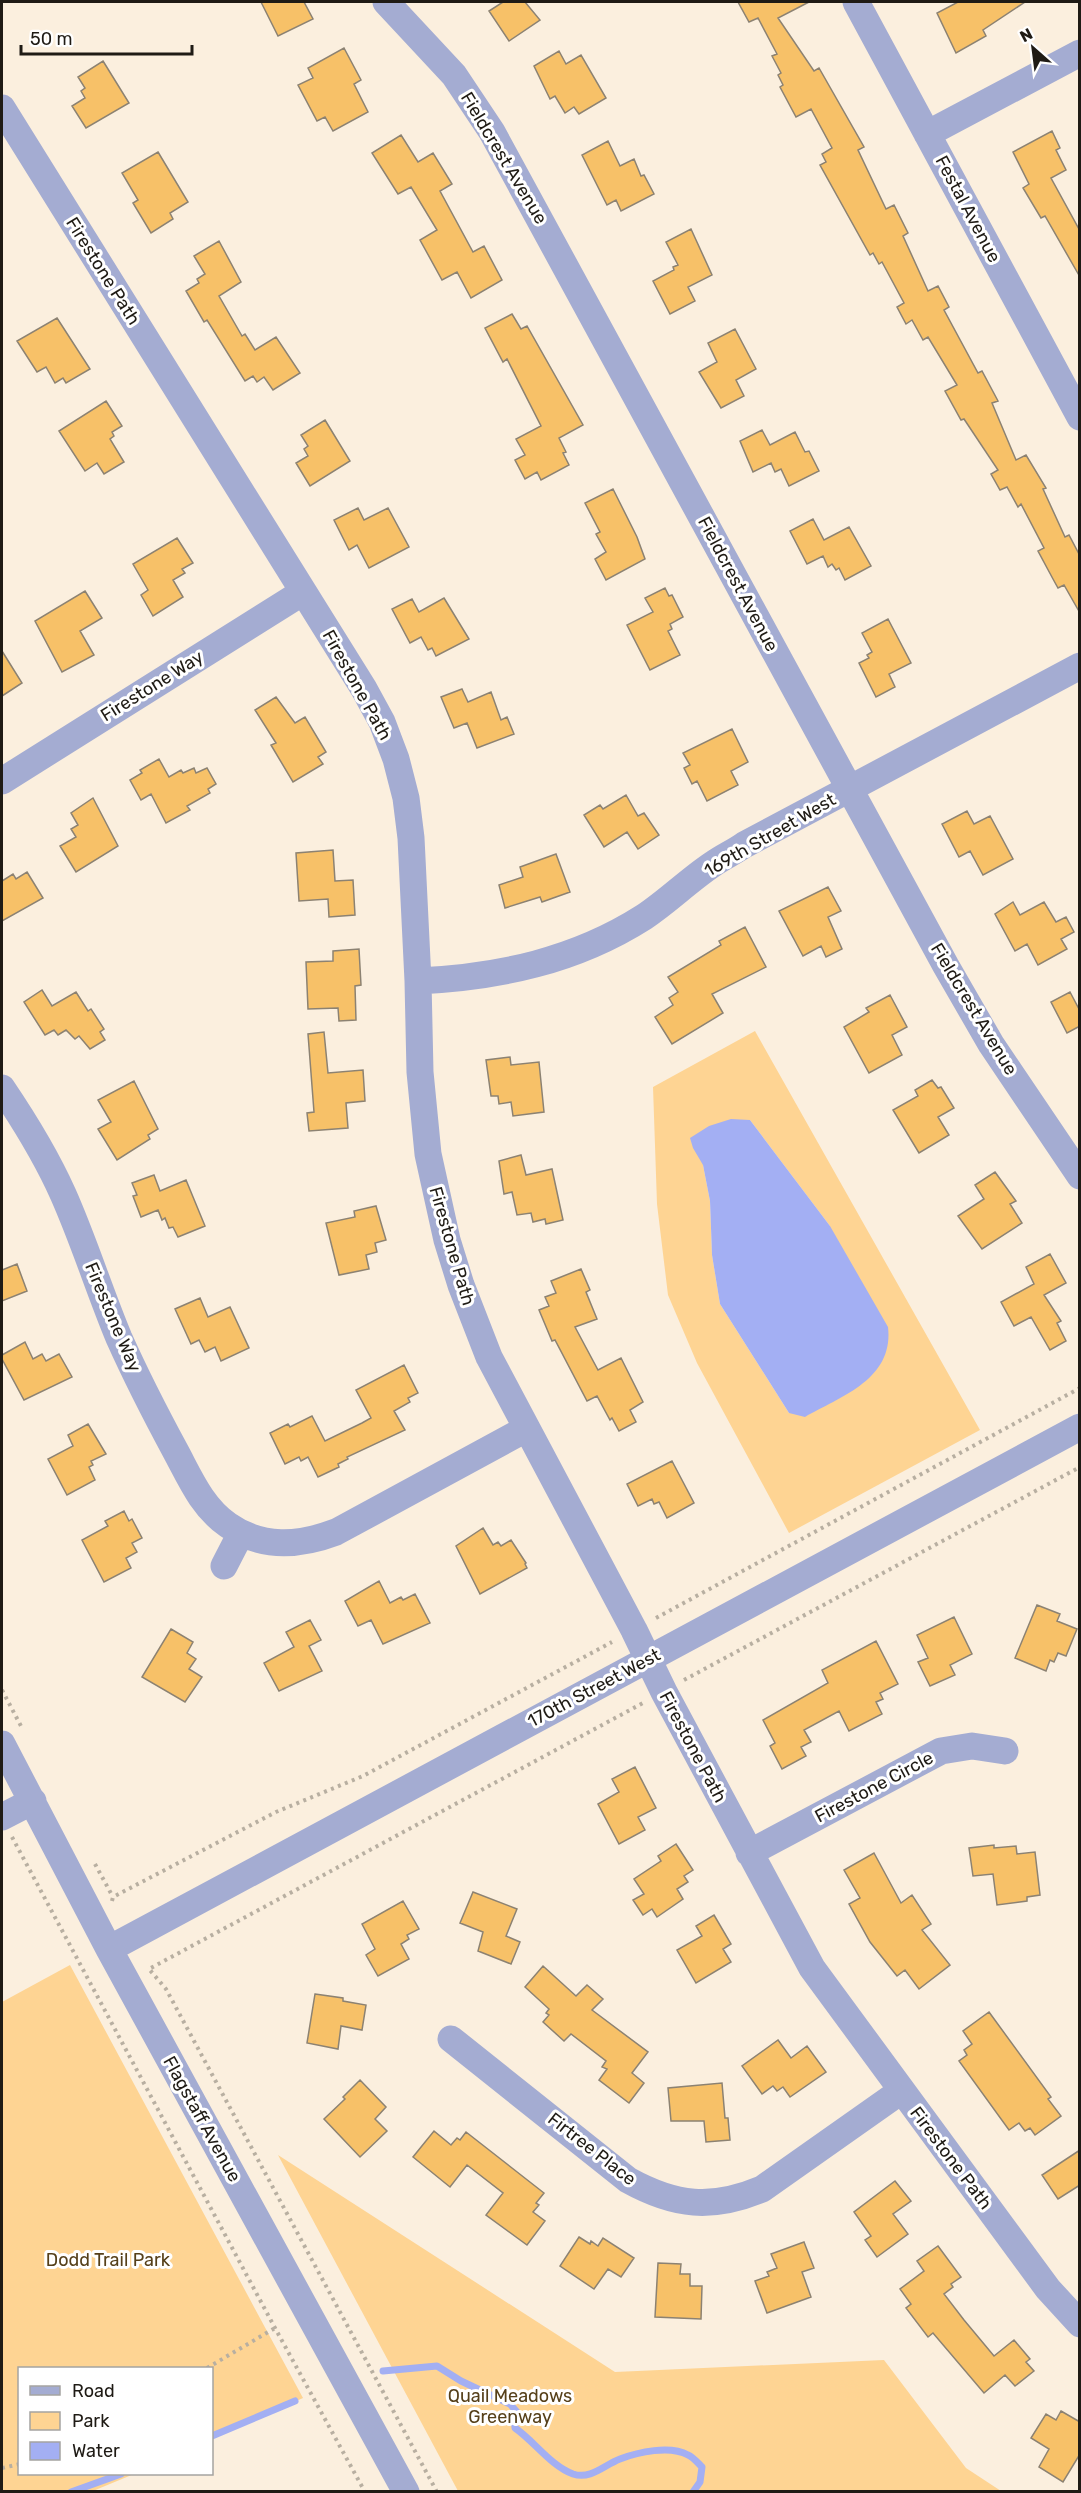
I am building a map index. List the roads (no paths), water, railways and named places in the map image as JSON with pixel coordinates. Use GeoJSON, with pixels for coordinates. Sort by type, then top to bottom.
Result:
{"type":"FeatureCollection","features":[{"type":"Feature","properties":{"kind":"street","name":"Fieldcrest Avenue"},"geometry":{"type":"LineString","coordinates":[[386,2],[453,75],[492,132],[849,790],[992,1044],[1080,1176]]}},
{"type":"Feature","properties":{"kind":"street","name":"Festal Avenue"},"geometry":{"type":"LineString","coordinates":[[856,2],[1080,417]]}},
{"type":"Feature","properties":{"kind":"street"},"geometry":{"type":"LineString","coordinates":[[927,134],[1080,53]]}},
{"type":"Feature","properties":{"kind":"street","name":"Firestone Path"},"geometry":{"type":"LineString","coordinates":[[3,116],[364,689],[382,722],[396,759],[406,798],[411,838],[420,1072],[428,1154],[447,1240],[478,1331],[526,1429],[634,1630],[663,1692],[812,1968],[1048,2289],[1080,2324]]}},
{"type":"Feature","properties":{"kind":"street","name":"Firestone Way"},"geometry":{"type":"LineString","coordinates":[[2,781],[303,592]]}},
{"type":"Feature","properties":{"kind":"street","name":"169th Street West"},"geometry":{"type":"LineString","coordinates":[[418,981],[492,975],[567,956],[586,948],[645,916],[712,865],[1080,666]]}},
{"type":"Feature","properties":{"kind":"street","name":"Firestone Way"},"geometry":{"type":"LineString","coordinates":[[2,1088],[43,1153],[63,1194],[120,1340],[197,1491],[215,1515],[241,1533],[272,1543],[312,1541],[336,1532],[526,1429]]}},
{"type":"Feature","properties":{"kind":"street","name":"170th Street West"},"geometry":{"type":"LineString","coordinates":[[109,1949],[1080,1427]]}},
{"type":"Feature","properties":{"kind":"street"},"geometry":{"type":"LineString","coordinates":[[224,1566],[241,1533]]}},
{"type":"Feature","properties":{"kind":"street","name":"Flagstaff Avenue"},"geometry":{"type":"LineString","coordinates":[[2,1744],[109,1949],[406,2492]]}},
{"type":"Feature","properties":{"kind":"street","name":"Firestone Circle"},"geometry":{"type":"LineString","coordinates":[[749,1853],[941,1751],[972,1746],[1005,1750]]}},
{"type":"Feature","properties":{"kind":"street"},"geometry":{"type":"LineString","coordinates":[[4,1823],[33,1801]]}},
{"type":"Feature","properties":{"kind":"street","name":"Firtree Place"},"geometry":{"type":"LineString","coordinates":[[451,2039],[628,2180],[651,2193],[672,2200],[694,2203],[717,2203],[739,2199],[762,2189],[901,2091]]}},
{"type":"Feature","properties":{"kind":"water"},"geometry":{"type":"Polygon","coordinates":[[[731,1119],[750,1120],[830,1226],[888,1327],[888,1345],[883,1360],[874,1373],[849,1393],[805,1417],[789,1413],[720,1304],[712,1255],[710,1201],[703,1165],[690,1138],[709,1126],[731,1119]]]}},
{"type":"Feature","properties":{"kind":"waterway"},"geometry":{"type":"LineString","coordinates":[[383,2371],[437,2366],[461,2381],[510,2404],[517,2412],[514,2418],[515,2428],[557,2465],[573,2474],[586,2475],[620,2459],[645,2452],[663,2450],[681,2452],[692,2457],[702,2467],[700,2482],[693,2492]]}},
{"type":"Feature","properties":{"kind":"waterway"},"geometry":{"type":"LineString","coordinates":[[213,2436],[295,2401]]}},
{"type":"Feature","properties":{"kind":"waterway"},"geometry":{"type":"LineString","coordinates":[[71,2492],[118,2475]]}},
{"type":"Feature","properties":{"kind":"park label","name":"Dodd Trail Park"},"geometry":{"type":"Point","coordinates":[108,2260]}},
{"type":"Feature","properties":{"kind":"park label","name":"Quail Meadows Greenway"},"geometry":{"type":"Point","coordinates":[510,2406]}}]}
